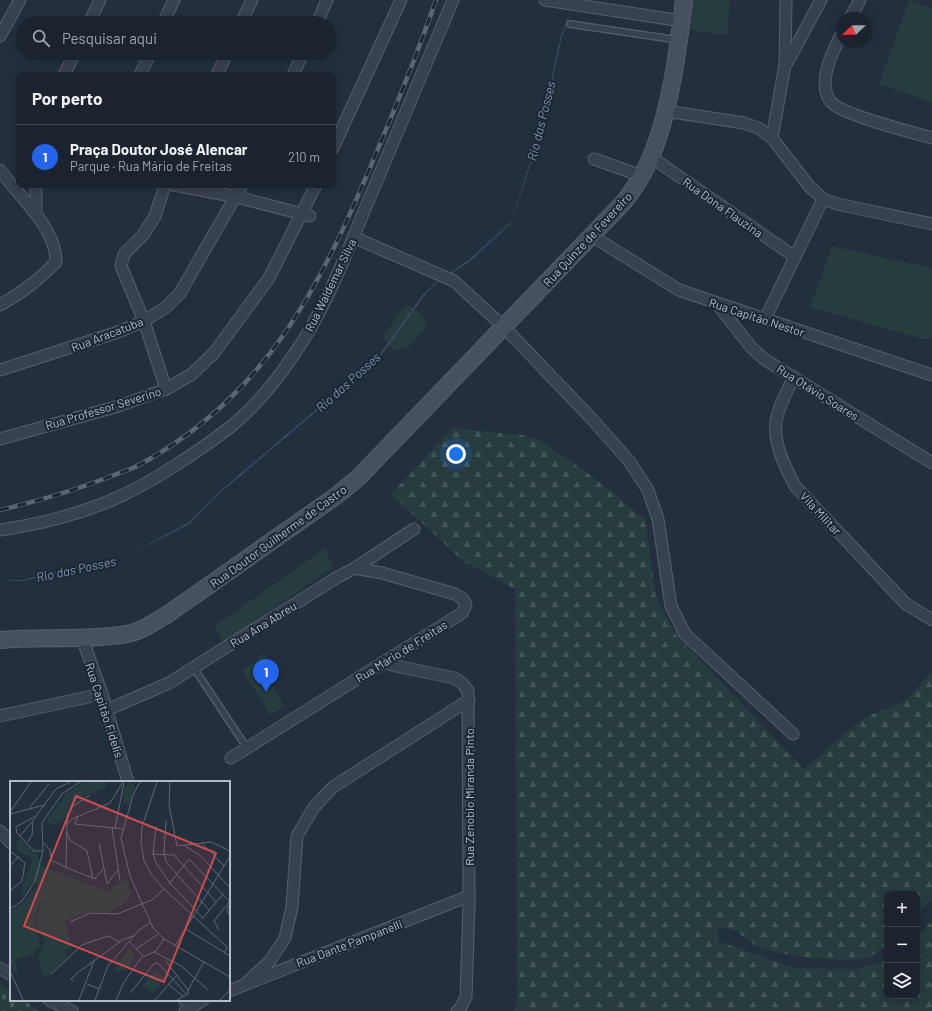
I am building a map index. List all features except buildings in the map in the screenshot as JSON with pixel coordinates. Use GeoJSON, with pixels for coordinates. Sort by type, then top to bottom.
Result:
{"type":"FeatureCollection","features":[{"type":"Feature","properties":{"kind":"main road","name":"Rua Quinze de Fevereiro"},"geometry":{"type":"LineString","coordinates":[[504,327],[623,203],[642,176],[651,157],[666,111],[682,21],[684,0]]}},
{"type":"Feature","properties":{"kind":"main road","name":"Rua Doutor Guilherme de Castro"},"geometry":{"type":"LineString","coordinates":[[0,640],[82,638],[127,634],[146,627],[168,614],[336,496],[358,478],[504,327]]}},
{"type":"Feature","properties":{"kind":"street"},"geometry":{"type":"LineString","coordinates":[[0,36],[20,0]]}},
{"type":"Feature","properties":{"kind":"street"},"geometry":{"type":"LineString","coordinates":[[92,16],[100,0]]}},
{"type":"Feature","properties":{"kind":"street"},"geometry":{"type":"LineString","coordinates":[[166,16],[174,0]]}},
{"type":"Feature","properties":{"kind":"street"},"geometry":{"type":"LineString","coordinates":[[244,16],[252,0]]}},
{"type":"Feature","properties":{"kind":"street"},"geometry":{"type":"LineString","coordinates":[[320,16],[327,0]]}},
{"type":"Feature","properties":{"kind":"street"},"geometry":{"type":"LineString","coordinates":[[336,141],[401,0]]}},
{"type":"Feature","properties":{"kind":"street","name":"Rua Waldemar Silva"},"geometry":{"type":"LineString","coordinates":[[0,530],[26,526],[97,506],[122,495],[172,466],[230,428],[264,393],[293,356],[315,321],[353,237],[453,0]]}},
{"type":"Feature","properties":{"kind":"street"},"geometry":{"type":"LineString","coordinates":[[548,0],[682,21]]}},
{"type":"Feature","properties":{"kind":"street"},"geometry":{"type":"LineString","coordinates":[[772,138],[785,66],[786,0]]}},
{"type":"Feature","properties":{"kind":"street"},"geometry":{"type":"LineString","coordinates":[[785,66],[821,0]]}},
{"type":"Feature","properties":{"kind":"street"},"geometry":{"type":"LineString","coordinates":[[853,12],[860,0]]}},
{"type":"Feature","properties":{"kind":"street"},"geometry":{"type":"LineString","coordinates":[[836,45],[828,62],[825,86],[831,103],[846,112],[932,138]]}},
{"type":"Feature","properties":{"kind":"street"},"geometry":{"type":"LineString","coordinates":[[65,72],[71,60]]}},
{"type":"Feature","properties":{"kind":"street"},"geometry":{"type":"LineString","coordinates":[[141,72],[147,60]]}},
{"type":"Feature","properties":{"kind":"street"},"geometry":{"type":"LineString","coordinates":[[218,72],[224,60]]}},
{"type":"Feature","properties":{"kind":"street"},"geometry":{"type":"LineString","coordinates":[[294,72],[300,60]]}},
{"type":"Feature","properties":{"kind":"street"},"geometry":{"type":"LineString","coordinates":[[666,111],[744,122],[758,128],[772,138],[809,186],[823,199],[838,204],[932,224]]}},
{"type":"Feature","properties":{"kind":"street","name":"Rua Dona Flauzina"},"geometry":{"type":"LineString","coordinates":[[651,157],[794,257]]}},
{"type":"Feature","properties":{"kind":"street"},"geometry":{"type":"LineString","coordinates":[[594,159],[642,176]]}},
{"type":"Feature","properties":{"kind":"street"},"geometry":{"type":"LineString","coordinates":[[0,170],[14,189],[36,212],[56,252],[56,262],[31,286],[0,305]]}},
{"type":"Feature","properties":{"kind":"street"},"geometry":{"type":"LineString","coordinates":[[36,188],[36,212]]}},
{"type":"Feature","properties":{"kind":"street"},"geometry":{"type":"LineString","coordinates":[[164,188],[155,216],[144,235],[124,254],[121,266],[144,321],[166,389]]}},
{"type":"Feature","properties":{"kind":"street"},"geometry":{"type":"LineString","coordinates":[[190,188],[237,197],[307,215]]}},
{"type":"Feature","properties":{"kind":"street","name":"Rua Aracatuba"},"geometry":{"type":"LineString","coordinates":[[0,370],[85,344],[144,321],[165,308],[180,293],[237,197],[241,188]]}},
{"type":"Feature","properties":{"kind":"street","name":"Rua Professor Severino"},"geometry":{"type":"LineString","coordinates":[[0,439],[119,406],[166,389],[192,374],[214,353],[269,278],[307,215],[315,188]]}},
{"type":"Feature","properties":{"kind":"street"},"geometry":{"type":"LineString","coordinates":[[765,319],[823,199]]}},
{"type":"Feature","properties":{"kind":"street","name":"Rua Capitão Nestor"},"geometry":{"type":"LineString","coordinates":[[592,236],[680,290],[718,305],[765,319],[932,375]]}},
{"type":"Feature","properties":{"kind":"street"},"geometry":{"type":"LineString","coordinates":[[353,237],[454,281],[504,327],[625,456],[648,490],[658,518],[671,606],[685,634],[793,734]]}},
{"type":"Feature","properties":{"kind":"street","name":"Rua Otávio Soares"},"geometry":{"type":"LineString","coordinates":[[718,305],[751,346],[764,359],[932,463]]}},
{"type":"Feature","properties":{"kind":"street","name":"Vila Militar"},"geometry":{"type":"LineString","coordinates":[[794,377],[776,418],[777,441],[783,464],[795,486],[906,604],[932,620]]}},
{"type":"Feature","properties":{"kind":"street","name":"Rua Ana Abreu"},"geometry":{"type":"LineString","coordinates":[[107,710],[145,695],[194,668],[336,578],[355,568],[414,529]]}},
{"type":"Feature","properties":{"kind":"street","name":"Rua Mário de Freitas"},"geometry":{"type":"LineString","coordinates":[[231,758],[462,613],[466,605],[463,599],[455,594],[382,573],[355,568]]}},
{"type":"Feature","properties":{"kind":"street","name":"Rua Capitão Fidelis"},"geometry":{"type":"LineString","coordinates":[[82,638],[102,694],[128,781]]}},
{"type":"Feature","properties":{"kind":"street","name":"Rua Zenobio Miranda Pinto"},"geometry":{"type":"LineString","coordinates":[[382,663],[454,678],[462,683],[468,691],[469,896],[466,997],[460,1009],[457,1011]]}},
{"type":"Feature","properties":{"kind":"street"},"geometry":{"type":"LineString","coordinates":[[0,716],[102,694]]}},
{"type":"Feature","properties":{"kind":"street"},"geometry":{"type":"LineString","coordinates":[[245,984],[269,962],[285,938],[292,907],[298,836],[314,807],[333,787],[469,700]]}},
{"type":"Feature","properties":{"kind":"street"},"geometry":{"type":"LineString","coordinates":[[0,831],[10,842]]}},
{"type":"Feature","properties":{"kind":"street","name":"Rua Dante Pampanelli"},"geometry":{"type":"LineString","coordinates":[[230,991],[469,896]]}},
{"type":"Feature","properties":{"kind":"street"},"geometry":{"type":"LineString","coordinates":[[0,968],[10,974]]}},
{"type":"Feature","properties":{"kind":"street"},"geometry":{"type":"LineString","coordinates":[[51,1001],[72,1011]]}},
{"type":"Feature","properties":{"kind":"street"},"geometry":{"type":"LineString","coordinates":[[185,1011],[201,1001]]}},
{"type":"Feature","properties":{"kind":"lane"},"geometry":{"type":"LineString","coordinates":[[570,24],[678,40]]}},
{"type":"Feature","properties":{"kind":"lane"},"geometry":{"type":"LineString","coordinates":[[194,668],[247,748]]}},
{"type":"Feature","properties":{"kind":"green space"},"geometry":{"type":"Polygon","coordinates":[[[693,0],[730,0],[727,35],[689,30],[693,0]]]}},
{"type":"Feature","properties":{"kind":"green space"},"geometry":{"type":"Polygon","coordinates":[[[909,0],[932,9],[932,103],[879,84],[909,0]]]}},
{"type":"Feature","properties":{"kind":"green space"},"geometry":{"type":"Polygon","coordinates":[[[832,246],[932,268],[932,338],[922,339],[810,307],[832,246]]]}},
{"type":"Feature","properties":{"kind":"green space"},"geometry":{"type":"Polygon","coordinates":[[[406,304],[420,313],[428,324],[411,345],[395,351],[382,338],[406,304]]]}},
{"type":"Feature","properties":{"kind":"green space"},"geometry":{"type":"Polygon","coordinates":[[[453,428],[522,435],[539,440],[589,474],[645,519],[656,598],[677,636],[804,769],[863,718],[905,701],[932,671],[932,898],[920,912],[920,891],[884,891],[884,947],[869,957],[860,959],[846,960],[813,958],[779,953],[766,950],[751,943],[734,930],[724,927],[717,927],[718,941],[794,968],[859,969],[884,960],[884,999],[920,999],[920,934],[932,921],[932,1011],[514,1011],[517,1001],[515,589],[463,561],[391,494],[453,428]]]}},
{"type":"Feature","properties":{"kind":"green space"},"geometry":{"type":"Polygon","coordinates":[[[325,548],[333,567],[223,644],[215,626],[325,548]]]}},
{"type":"Feature","properties":{"kind":"green space"},"geometry":{"type":"Polygon","coordinates":[[[263,653],[274,666],[269,679],[284,706],[270,715],[243,671],[263,653]]]}},
{"type":"Feature","properties":{"kind":"green space"},"geometry":{"type":"Polygon","coordinates":[[[0,983],[10,990],[10,1001],[25,1001],[39,1011],[0,1011],[0,983]]]}},
{"type":"Feature","properties":{"kind":"water"},"geometry":{"type":"Polygon","coordinates":[[[575,0],[562,36],[539,139],[511,223],[470,261],[435,284],[423,297],[379,358],[214,498],[189,524],[121,559],[188,523],[217,494],[378,357],[422,296],[434,284],[469,260],[511,222],[538,139],[561,36],[575,0]]]}},
{"type":"Feature","properties":{"kind":"water","name":"Rio das Posses"},"geometry":{"type":"Polygon","coordinates":[[[121,559],[23,581],[0,581],[23,580],[65,569],[121,559]]]}},
{"type":"Feature","properties":{"kind":"railway"},"geometry":{"type":"LineString","coordinates":[[0,510],[69,491],[139,465],[183,438],[221,407],[254,373],[283,336],[308,296],[331,254],[389,122],[436,0]]}},
{"type":"Feature","properties":{"kind":"place","name":"Praça Doutor José Alencar"},"geometry":{"type":"Point","coordinates":[266,692]}}]}
